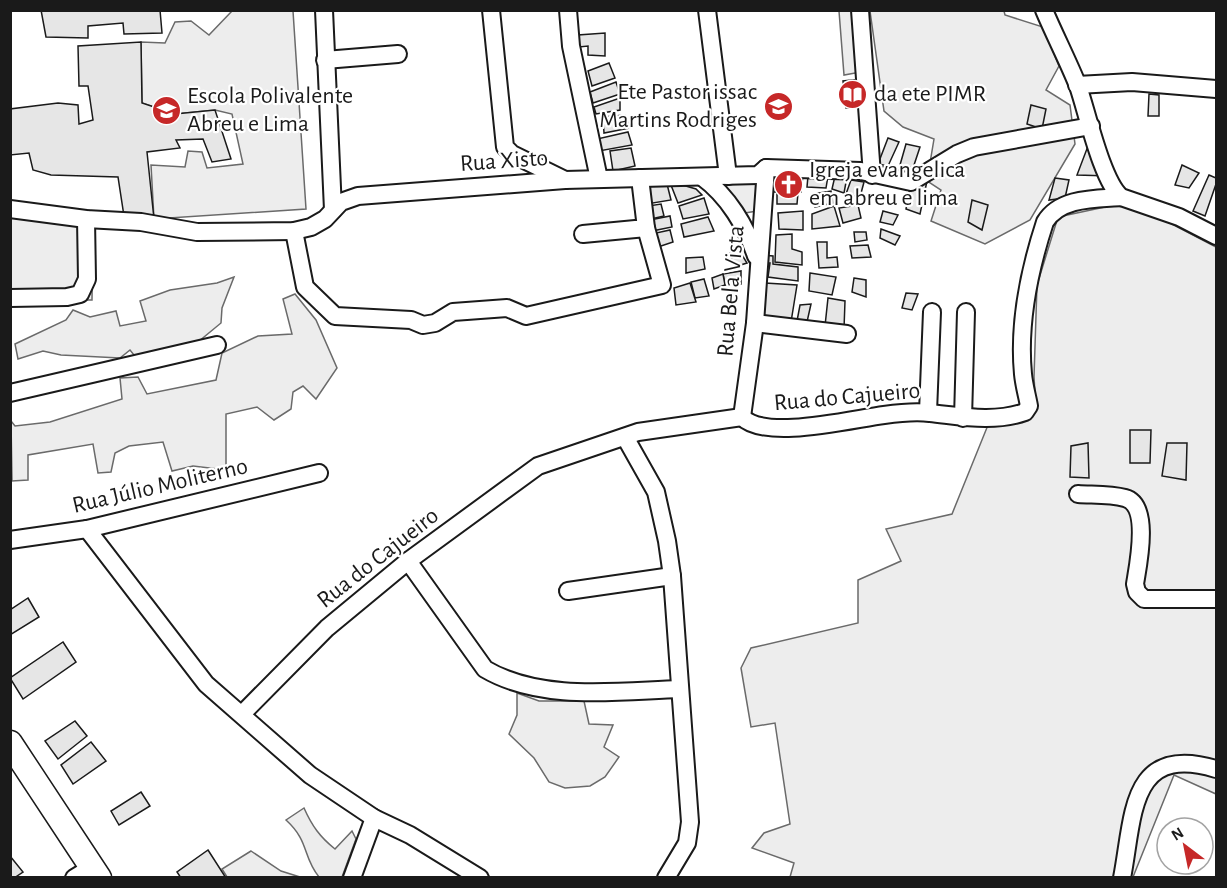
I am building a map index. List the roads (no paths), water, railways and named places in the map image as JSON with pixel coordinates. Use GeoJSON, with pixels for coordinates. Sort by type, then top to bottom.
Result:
{"type":"FeatureCollection","features":[{"type":"Feature","properties":{"kind":"highway"},"geometry":{"type":"LineString","coordinates":[[10,742],[88,874]]}},
{"type":"Feature","properties":{"kind":"street"},"geometry":{"type":"LineString","coordinates":[[10,209],[86,219],[141,222],[197,232],[294,231],[311,227],[333,210],[324,10]]}},
{"type":"Feature","properties":{"kind":"street","name":"Rua Xisto"},"geometry":{"type":"LineString","coordinates":[[491,10],[505,147],[512,154],[565,180]]}},
{"type":"Feature","properties":{"kind":"street"},"geometry":{"type":"LineString","coordinates":[[568,10],[571,46],[599,179]]}},
{"type":"Feature","properties":{"kind":"street"},"geometry":{"type":"LineString","coordinates":[[707,10],[728,176]]}},
{"type":"Feature","properties":{"kind":"street"},"geometry":{"type":"LineString","coordinates":[[860,10],[866,173]]}},
{"type":"Feature","properties":{"kind":"street"},"geometry":{"type":"LineString","coordinates":[[1044,10],[1077,85],[1101,158],[1116,193],[1121,197],[1179,217],[1216,236]]}},
{"type":"Feature","properties":{"kind":"street"},"geometry":{"type":"LineString","coordinates":[[325,60],[398,54]]}},
{"type":"Feature","properties":{"kind":"street"},"geometry":{"type":"LineString","coordinates":[[1077,85],[1132,82],[1216,89]]}},
{"type":"Feature","properties":{"kind":"street"},"geometry":{"type":"LineString","coordinates":[[565,180],[758,175],[766,168],[866,173],[910,182],[957,154],[974,147],[1091,126]]}},
{"type":"Feature","properties":{"kind":"street","name":"Rua Bela Vista"},"geometry":{"type":"LineString","coordinates":[[742,417],[755,323],[766,168]]}},
{"type":"Feature","properties":{"kind":"street"},"geometry":{"type":"LineString","coordinates":[[702,177],[710,182],[747,229],[759,263]]}},
{"type":"Feature","properties":{"kind":"street"},"geometry":{"type":"LineString","coordinates":[[294,231],[305,287],[335,316],[411,320],[423,325],[435,323],[453,312],[507,308],[526,316],[662,285],[646,228],[640,178]]}},
{"type":"Feature","properties":{"kind":"street","name":"Rua Xisto"},"geometry":{"type":"LineString","coordinates":[[333,210],[349,198],[565,180]]}},
{"type":"Feature","properties":{"kind":"street","name":"Rua do Cajueiro"},"geometry":{"type":"LineString","coordinates":[[243,713],[327,628],[408,561],[538,466],[596,444],[638,432],[742,417],[749,424],[764,429],[928,412],[963,418],[1017,415],[1025,412],[1029,406],[1023,375],[1022,331],[1031,265],[1049,215],[1072,203],[1121,197]]}},
{"type":"Feature","properties":{"kind":"street"},"geometry":{"type":"LineString","coordinates":[[10,298],[67,297],[80,294],[87,279],[86,219]]}},
{"type":"Feature","properties":{"kind":"street"},"geometry":{"type":"LineString","coordinates":[[583,234],[646,228]]}},
{"type":"Feature","properties":{"kind":"street"},"geometry":{"type":"LineString","coordinates":[[928,412],[932,312]]}},
{"type":"Feature","properties":{"kind":"street"},"geometry":{"type":"LineString","coordinates":[[963,418],[966,312]]}},
{"type":"Feature","properties":{"kind":"street"},"geometry":{"type":"LineString","coordinates":[[755,323],[848,334]]}},
{"type":"Feature","properties":{"kind":"street"},"geometry":{"type":"LineString","coordinates":[[10,393],[217,345]]}},
{"type":"Feature","properties":{"kind":"street"},"geometry":{"type":"LineString","coordinates":[[625,437],[656,492],[672,576],[690,822],[687,843],[666,878]]}},
{"type":"Feature","properties":{"kind":"street","name":"Rua Júlio Moliterno"},"geometry":{"type":"LineString","coordinates":[[10,540],[87,529],[319,474]]}},
{"type":"Feature","properties":{"kind":"street"},"geometry":{"type":"LineString","coordinates":[[1078,494],[1127,498],[1137,509],[1141,521],[1135,584],[1137,592],[1144,599],[1216,599]]}},
{"type":"Feature","properties":{"kind":"street"},"geometry":{"type":"LineString","coordinates":[[87,529],[206,684],[243,713],[310,775],[374,818],[410,835],[480,878]]}},
{"type":"Feature","properties":{"kind":"street"},"geometry":{"type":"LineString","coordinates":[[408,561],[485,669],[500,677],[548,689],[602,692],[680,689]]}},
{"type":"Feature","properties":{"kind":"street"},"geometry":{"type":"LineString","coordinates":[[568,591],[672,576]]}},
{"type":"Feature","properties":{"kind":"street"},"geometry":{"type":"LineString","coordinates":[[1122,878],[1135,803],[1150,777],[1167,765],[1184,762],[1216,769]]}},
{"type":"Feature","properties":{"kind":"street"},"geometry":{"type":"LineString","coordinates":[[352,878],[374,818]]}},
{"type":"Feature","properties":{"kind":"place","name":"da ete PIMR"},"geometry":{"type":"Point","coordinates":[853,94]}},
{"type":"Feature","properties":{"kind":"place","name":"Ete Pastor issac Martins Rodriges"},"geometry":{"type":"Point","coordinates":[778,106]}},
{"type":"Feature","properties":{"kind":"place","name":"Escola Polivalente Abreu e Lima"},"geometry":{"type":"Point","coordinates":[166,110]}},
{"type":"Feature","properties":{"kind":"place","name":"Igreja evangelica em abreu e lima"},"geometry":{"type":"Point","coordinates":[788,184]}}]}
